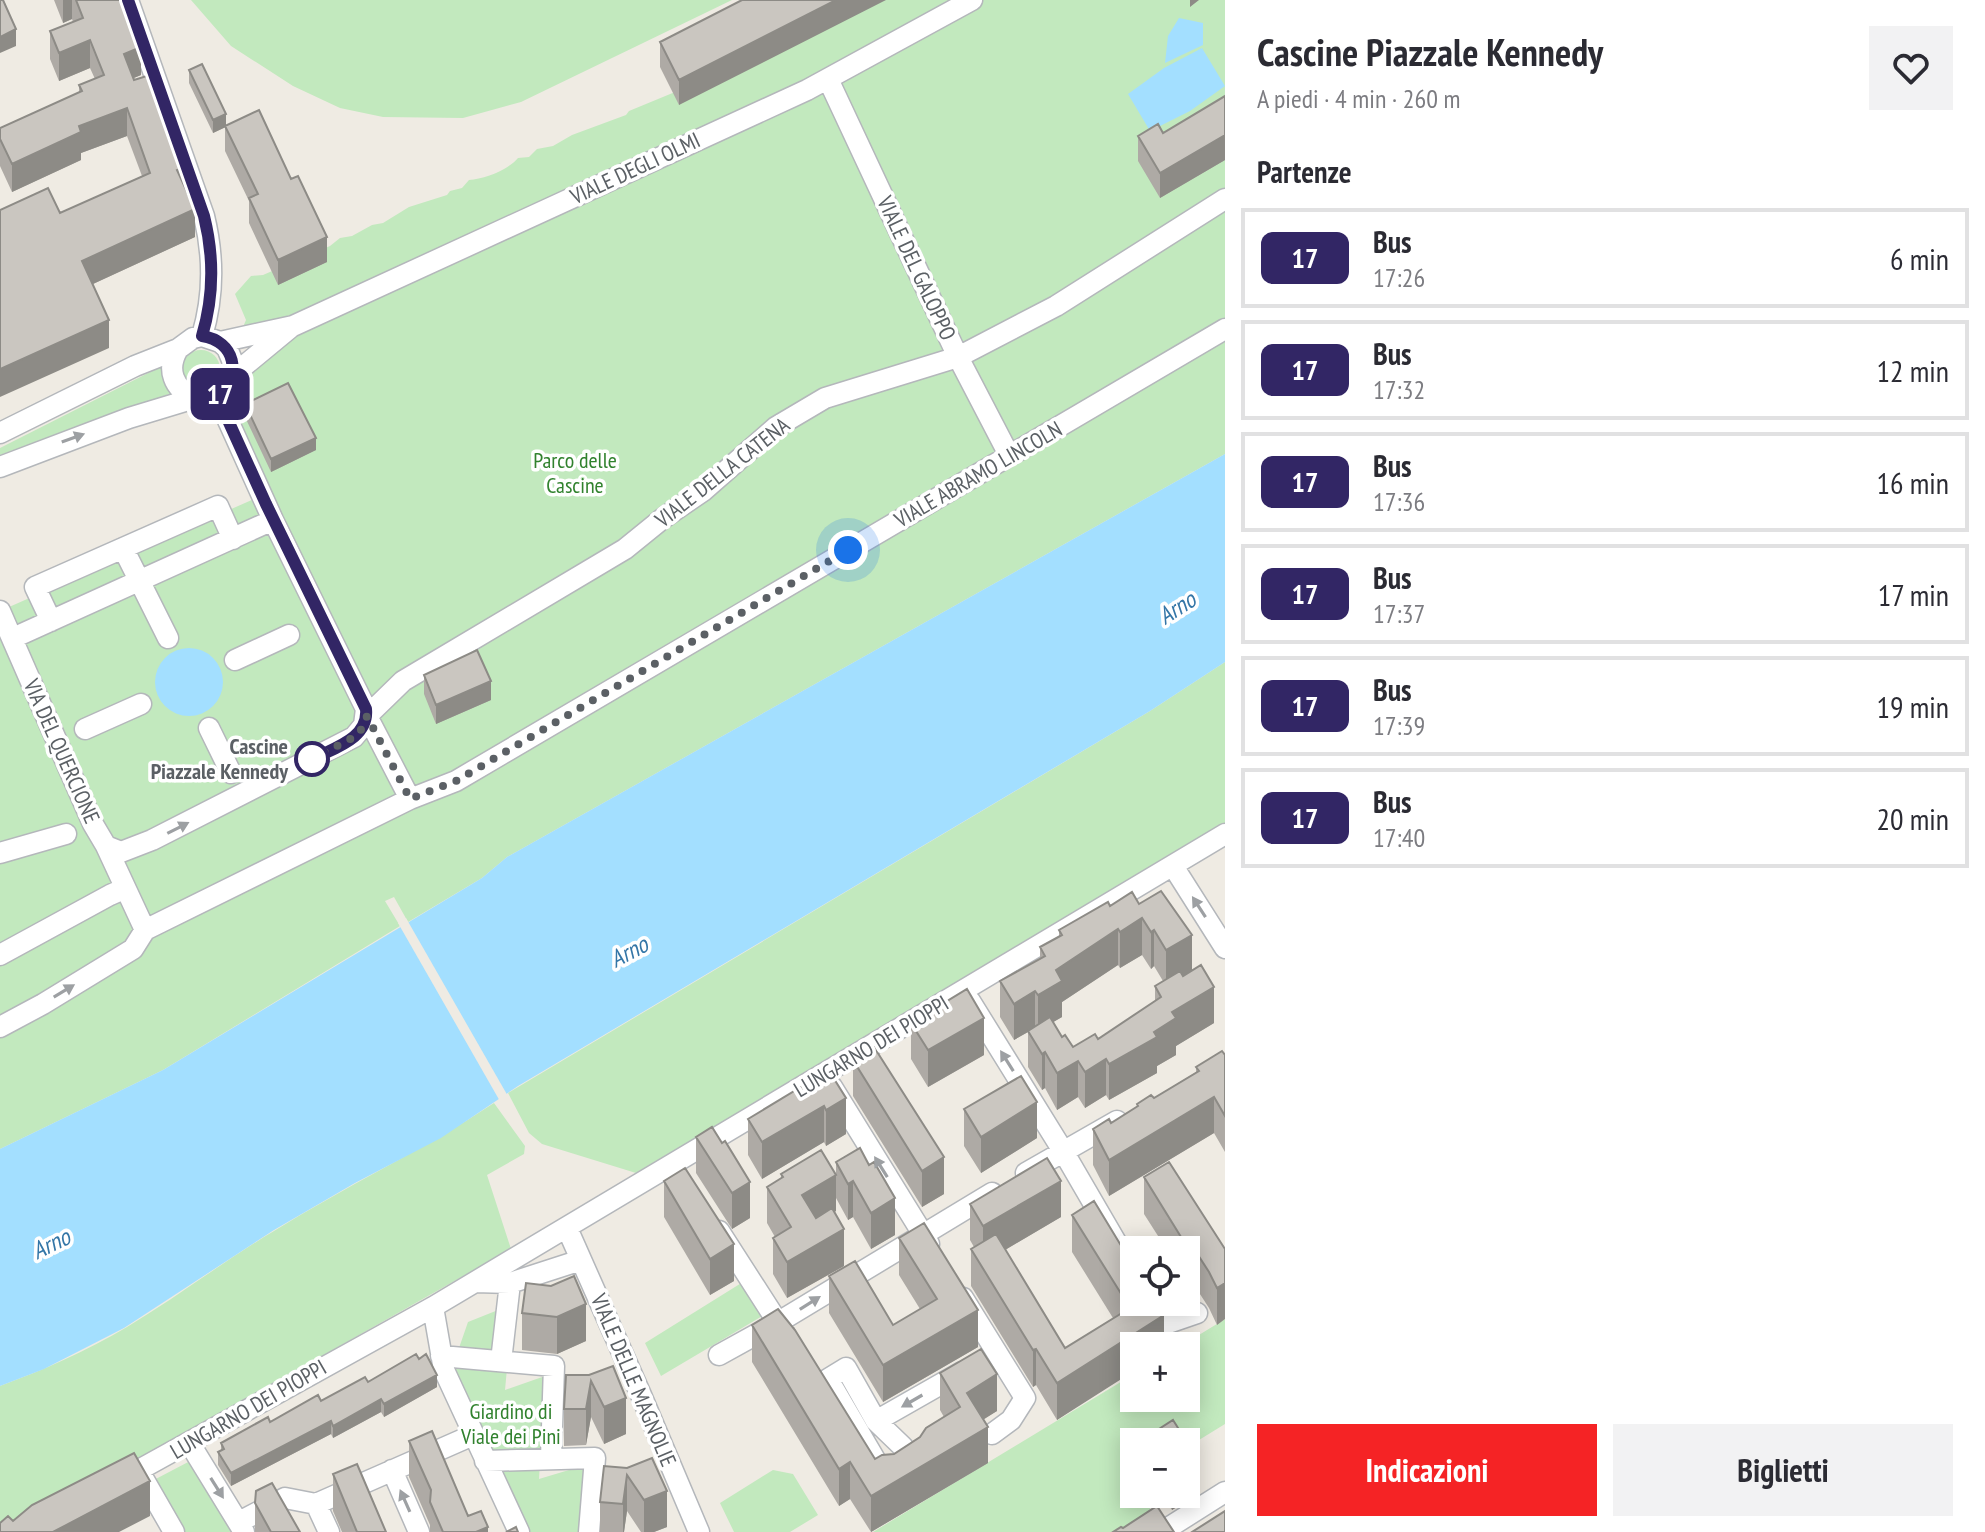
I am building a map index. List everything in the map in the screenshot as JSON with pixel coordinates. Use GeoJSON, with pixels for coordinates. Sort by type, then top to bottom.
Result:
{"type":"FeatureCollection","features":[{"type":"Feature","properties":{"kind":"street"},"geometry":{"type":"LineString","coordinates":[[128,0],[204,216],[212,247],[211,339]]}},
{"type":"Feature","properties":{"kind":"street","name":"VIALE DEGLI OLMI"},"geometry":{"type":"LineString","coordinates":[[233,375],[293,326],[828,79],[972,0]]}},
{"type":"Feature","properties":{"kind":"street","name":"VIALE DEL GALOPPO"},"geometry":{"type":"LineString","coordinates":[[828,79],[958,357],[1009,455]]}},
{"type":"Feature","properties":{"kind":"street","name":"VIALE DELLA CATENA"},"geometry":{"type":"LineString","coordinates":[[106,846],[121,852],[140,846],[354,737],[365,720],[403,681],[625,549],[703,491],[776,427],[825,398],[958,357],[1056,306],[1225,199]]}},
{"type":"Feature","properties":{"kind":"street","name":"VIALE DEGLI OLMI"},"geometry":{"type":"LineString","coordinates":[[211,339],[293,326]]}},
{"type":"Feature","properties":{"kind":"street","name":"VIALE ABRAMO LINCOLN"},"geometry":{"type":"LineString","coordinates":[[145,930],[410,799],[456,781],[1225,329]]}},
{"type":"Feature","properties":{"kind":"street"},"geometry":{"type":"LineString","coordinates":[[0,433],[135,366],[178,349],[186,342],[211,339],[227,348],[232,360],[233,375],[217,396],[195,398],[129,418],[0,467]]}},
{"type":"Feature","properties":{"kind":"street"},"geometry":{"type":"LineString","coordinates":[[178,349],[172,363],[173,378],[181,390],[195,398]]}},
{"type":"Feature","properties":{"kind":"street"},"geometry":{"type":"LineString","coordinates":[[217,396],[273,520],[366,709],[365,720],[410,799]]}},
{"type":"Feature","properties":{"kind":"street"},"geometry":{"type":"LineString","coordinates":[[51,621],[35,587],[218,506],[233,539]]}},
{"type":"Feature","properties":{"kind":"street"},"geometry":{"type":"LineString","coordinates":[[13,638],[273,520]]}},
{"type":"Feature","properties":{"kind":"street"},"geometry":{"type":"LineString","coordinates":[[123,548],[168,638]]}},
{"type":"Feature","properties":{"kind":"street","name":"VIA DEL QUERCIONE"},"geometry":{"type":"LineString","coordinates":[[0,611],[93,824],[106,846],[119,893],[145,930]]}},
{"type":"Feature","properties":{"kind":"street"},"geometry":{"type":"LineString","coordinates":[[235,660],[289,635]]}},
{"type":"Feature","properties":{"kind":"street"},"geometry":{"type":"LineString","coordinates":[[85,729],[141,704]]}},
{"type":"Feature","properties":{"kind":"street"},"geometry":{"type":"LineString","coordinates":[[209,728],[231,773]]}},
{"type":"Feature","properties":{"kind":"street"},"geometry":{"type":"LineString","coordinates":[[0,853],[66,834]]}},
{"type":"Feature","properties":{"kind":"street","name":"LUNGARNO DEI PIOPPI"},"geometry":{"type":"LineString","coordinates":[[99,1491],[190,1444],[567,1228],[679,1170],[824,1074],[1225,834]]}},
{"type":"Feature","properties":{"kind":"street"},"geometry":{"type":"LineString","coordinates":[[1173,866],[1225,948]]}},
{"type":"Feature","properties":{"kind":"street"},"geometry":{"type":"LineString","coordinates":[[0,955],[119,893]]}},
{"type":"Feature","properties":{"kind":"street"},"geometry":{"type":"LineString","coordinates":[[0,1027],[133,949],[145,930]]}},
{"type":"Feature","properties":{"kind":"street"},"geometry":{"type":"LineString","coordinates":[[963,990],[1120,1249]]}},
{"type":"Feature","properties":{"kind":"street"},"geometry":{"type":"LineString","coordinates":[[824,1074],[936,1256]]}},
{"type":"Feature","properties":{"kind":"street"},"geometry":{"type":"LineString","coordinates":[[719,1355],[777,1323],[922,1233],[1140,1108]]}},
{"type":"Feature","properties":{"kind":"street"},"geometry":{"type":"LineString","coordinates":[[708,1214],[777,1323],[798,1350]]}},
{"type":"Feature","properties":{"kind":"street","name":"VIALE DELLE MAGNOLIE"},"geometry":{"type":"LineString","coordinates":[[567,1228],[699,1532]]}},
{"type":"Feature","properties":{"kind":"street"},"geometry":{"type":"LineString","coordinates":[[475,1282],[510,1283],[581,1260]]}},
{"type":"Feature","properties":{"kind":"street"},"geometry":{"type":"LineString","coordinates":[[951,1279],[1025,1398],[1011,1420],[992,1434]]}},
{"type":"Feature","properties":{"kind":"street"},"geometry":{"type":"LineString","coordinates":[[501,1361],[510,1283]]}},
{"type":"Feature","properties":{"kind":"street"},"geometry":{"type":"LineString","coordinates":[[433,1307],[444,1370],[519,1532]]}},
{"type":"Feature","properties":{"kind":"street"},"geometry":{"type":"LineString","coordinates":[[1160,1316],[1165,1324],[1188,1316]]}},
{"type":"Feature","properties":{"kind":"street"},"geometry":{"type":"LineString","coordinates":[[876,1421],[996,1351]]}},
{"type":"Feature","properties":{"kind":"street"},"geometry":{"type":"LineString","coordinates":[[441,1356],[554,1366],[551,1458]]}},
{"type":"Feature","properties":{"kind":"street"},"geometry":{"type":"LineString","coordinates":[[846,1368],[876,1421],[903,1447],[913,1463],[887,1480],[822,1375],[846,1368]]}},
{"type":"Feature","properties":{"kind":"street"},"geometry":{"type":"LineString","coordinates":[[190,1444],[241,1527],[285,1498],[316,1504],[473,1435]]}},
{"type":"Feature","properties":{"kind":"street"},"geometry":{"type":"LineString","coordinates":[[485,1461],[595,1458],[589,1532]]}},
{"type":"Feature","properties":{"kind":"street"},"geometry":{"type":"LineString","coordinates":[[392,1470],[419,1532]]}},
{"type":"Feature","properties":{"kind":"street"},"geometry":{"type":"LineString","coordinates":[[139,1471],[174,1532]]}},
{"type":"Feature","properties":{"kind":"street"},"geometry":{"type":"LineString","coordinates":[[1170,1530],[1225,1492]]}},
{"type":"Feature","properties":{"kind":"street"},"geometry":{"type":"LineString","coordinates":[[316,1504],[329,1532]]}},
{"type":"Feature","properties":{"kind":"green space"},"geometry":{"type":"Polygon","coordinates":[[[191,0],[732,0],[521,102],[463,118],[383,117],[340,108],[293,86],[231,46],[191,0]]]}},
{"type":"Feature","properties":{"kind":"green space","name":"Parco delle Cascine"},"geometry":{"type":"Polygon","coordinates":[[[864,0],[1225,0],[1225,454],[507,857],[482,878],[408,922],[394,897],[385,901],[400,926],[163,1070],[0,1149],[0,611],[254,499],[245,436],[231,400],[243,391],[249,350],[243,327],[246,320],[235,294],[251,276],[263,275],[330,246],[340,238],[383,223],[409,207],[447,195],[462,188],[469,180],[495,173],[518,158],[529,157],[537,149],[553,146],[572,135],[626,115],[864,0]]]}},
{"type":"Feature","properties":{"kind":"green space"},"geometry":{"type":"Polygon","coordinates":[[[201,350],[215,355],[220,369],[215,383],[201,388],[187,383],[182,369],[187,355],[201,350]]]}},
{"type":"Feature","properties":{"kind":"green space"},"geometry":{"type":"Polygon","coordinates":[[[162,366],[172,393],[0,455],[0,448],[162,366]]]}},
{"type":"Feature","properties":{"kind":"green space"},"geometry":{"type":"Polygon","coordinates":[[[1225,662],[1225,824],[636,1173],[542,1144],[529,1133],[508,1093],[1150,711],[1225,662]]]}},
{"type":"Feature","properties":{"kind":"green space"},"geometry":{"type":"Polygon","coordinates":[[[494,1103],[525,1146],[524,1154],[487,1175],[511,1249],[163,1446],[0,1528],[0,1386],[65,1360],[112,1336],[274,1231],[494,1103]]]}},
{"type":"Feature","properties":{"kind":"green space"},"geometry":{"type":"Polygon","coordinates":[[[743,1282],[764,1315],[661,1376],[645,1343],[743,1282]]]}},
{"type":"Feature","properties":{"kind":"green space","name":"Giardino di Viale dei Pini"},"geometry":{"type":"Polygon","coordinates":[[[513,1304],[505,1390],[545,1376],[539,1479],[589,1464],[584,1532],[529,1532],[451,1371],[468,1322],[513,1304]]]}},
{"type":"Feature","properties":{"kind":"green space"},"geometry":{"type":"Polygon","coordinates":[[[1225,1319],[1225,1424],[1200,1439],[1200,1428],[1120,1428],[1120,1508],[1150,1508],[1165,1532],[873,1532],[1120,1382],[1120,1412],[1200,1412],[1200,1334],[1225,1319]]]}},
{"type":"Feature","properties":{"kind":"green space"},"geometry":{"type":"Polygon","coordinates":[[[192,1460],[234,1532],[179,1532],[150,1482],[192,1460]]]}},
{"type":"Feature","properties":{"kind":"green space"},"geometry":{"type":"Polygon","coordinates":[[[773,1470],[793,1474],[818,1515],[790,1532],[734,1532],[720,1503],[773,1470]]]}},
{"type":"Feature","properties":{"kind":"water"},"geometry":{"type":"Polygon","coordinates":[[[1179,18],[1203,23],[1203,45],[1165,63],[1168,36],[1179,18]]]}},
{"type":"Feature","properties":{"kind":"water"},"geometry":{"type":"Polygon","coordinates":[[[1202,48],[1225,86],[1190,111],[1150,131],[1128,94],[1164,68],[1202,48]]]}},
{"type":"Feature","properties":{"kind":"water","name":"Arno"},"geometry":{"type":"Polygon","coordinates":[[[1225,454],[1225,662],[1150,711],[518,1086],[441,1138],[274,1230],[124,1328],[44,1369],[0,1386],[0,1149],[163,1070],[482,878],[507,857],[1225,454]]]}},
{"type":"Feature","properties":{"kind":"water"},"geometry":{"type":"Polygon","coordinates":[[[182,648],[196,648],[208,653],[218,663],[223,682],[218,701],[208,711],[196,716],[182,716],[170,711],[160,701],[155,689],[155,675],[160,663],[170,653],[182,648]]]}},
{"type":"Feature","properties":{"kind":"pier"},"geometry":{"type":"Polygon","coordinates":[[[406,918],[509,1098],[501,1103],[398,923],[406,918]]]}},
{"type":"Feature","properties":{"kind":"building"},"geometry":{"type":"Polygon","coordinates":[[[0,0],[3,0],[16,29],[0,37],[0,0]]]}},
{"type":"Feature","properties":{"kind":"building"},"geometry":{"type":"Polygon","coordinates":[[[76,0],[123,0],[141,47],[124,54],[134,80],[150,75],[183,168],[177,170],[195,209],[82,261],[109,320],[0,369],[0,210],[48,188],[60,213],[150,173],[127,108],[79,126],[81,132],[12,164],[0,139],[0,128],[82,91],[79,85],[104,75],[90,40],[59,53],[50,31],[83,18],[76,0]]]}},
{"type":"Feature","properties":{"kind":"building"},"geometry":{"type":"Polygon","coordinates":[[[742,0],[836,0],[679,80],[660,42],[742,0]]]}},
{"type":"Feature","properties":{"kind":"building"},"geometry":{"type":"Polygon","coordinates":[[[202,64],[226,114],[213,120],[189,70],[202,64]]]}},
{"type":"Feature","properties":{"kind":"building"},"geometry":{"type":"Polygon","coordinates":[[[1225,96],[1225,135],[1160,173],[1138,136],[1158,124],[1163,133],[1225,96]]]}},
{"type":"Feature","properties":{"kind":"building"},"geometry":{"type":"Polygon","coordinates":[[[259,110],[291,179],[298,176],[327,237],[278,260],[249,198],[258,194],[225,126],[259,110]]]}},
{"type":"Feature","properties":{"kind":"building"},"geometry":{"type":"Polygon","coordinates":[[[288,383],[316,438],[271,459],[245,404],[288,383]]]}},
{"type":"Feature","properties":{"kind":"building"},"geometry":{"type":"Polygon","coordinates":[[[477,650],[491,681],[436,705],[424,675],[477,650]]]}},
{"type":"Feature","properties":{"kind":"building"},"geometry":{"type":"Polygon","coordinates":[[[1161,891],[1192,935],[1166,950],[1142,918],[1120,932],[1118,929],[1056,970],[1062,981],[1038,995],[1035,991],[1014,1004],[1000,981],[1045,956],[1040,947],[1062,935],[1059,930],[1132,892],[1139,904],[1161,891]]]}},
{"type":"Feature","properties":{"kind":"building"},"geometry":{"type":"Polygon","coordinates":[[[1201,965],[1214,987],[1172,1012],[1176,1018],[1154,1032],[1157,1037],[1109,1064],[1106,1059],[1085,1072],[1078,1061],[1057,1073],[1028,1031],[1050,1017],[1062,1037],[1065,1035],[1073,1047],[1095,1034],[1098,1039],[1161,997],[1155,986],[1180,971],[1183,976],[1201,965]]]}},
{"type":"Feature","properties":{"kind":"building"},"geometry":{"type":"Polygon","coordinates":[[[967,989],[984,1018],[928,1050],[911,1023],[967,989]]]}},
{"type":"Feature","properties":{"kind":"building"},"geometry":{"type":"Polygon","coordinates":[[[874,1047],[944,1157],[922,1171],[853,1060],[874,1047]]]}},
{"type":"Feature","properties":{"kind":"building"},"geometry":{"type":"Polygon","coordinates":[[[1222,1051],[1225,1055],[1225,1116],[1214,1097],[1109,1160],[1093,1129],[1109,1119],[1111,1123],[1151,1095],[1154,1098],[1199,1071],[1196,1067],[1222,1051]]]}},
{"type":"Feature","properties":{"kind":"building"},"geometry":{"type":"Polygon","coordinates":[[[831,1074],[846,1098],[826,1110],[824,1106],[762,1142],[748,1119],[814,1079],[816,1082],[831,1074]]]}},
{"type":"Feature","properties":{"kind":"building"},"geometry":{"type":"Polygon","coordinates":[[[1021,1076],[1037,1102],[981,1137],[964,1109],[1021,1076]]]}},
{"type":"Feature","properties":{"kind":"building"},"geometry":{"type":"Polygon","coordinates":[[[712,1127],[722,1143],[725,1141],[750,1182],[732,1193],[696,1137],[712,1127]]]}},
{"type":"Feature","properties":{"kind":"building"},"geometry":{"type":"Polygon","coordinates":[[[860,1148],[869,1165],[874,1162],[895,1198],[871,1213],[853,1181],[848,1184],[836,1162],[860,1148]]]}},
{"type":"Feature","properties":{"kind":"building"},"geometry":{"type":"Polygon","coordinates":[[[821,1150],[836,1175],[802,1195],[816,1218],[832,1208],[844,1229],[787,1262],[773,1238],[791,1227],[767,1187],[783,1177],[781,1174],[821,1150]]]}},
{"type":"Feature","properties":{"kind":"building"},"geometry":{"type":"Polygon","coordinates":[[[1047,1158],[1061,1181],[983,1226],[970,1204],[1047,1158]]]}},
{"type":"Feature","properties":{"kind":"building"},"geometry":{"type":"Polygon","coordinates":[[[1169,1162],[1225,1249],[1225,1283],[1217,1288],[1200,1258],[1200,1236],[1180,1236],[1144,1177],[1169,1162]]]}},
{"type":"Feature","properties":{"kind":"building"},"geometry":{"type":"Polygon","coordinates":[[[685,1168],[734,1244],[710,1259],[664,1181],[685,1168]]]}},
{"type":"Feature","properties":{"kind":"building"},"geometry":{"type":"Polygon","coordinates":[[[1094,1201],[1120,1244],[1120,1292],[1072,1215],[1094,1201]]]}},
{"type":"Feature","properties":{"kind":"building"},"geometry":{"type":"Polygon","coordinates":[[[924,1223],[978,1310],[883,1365],[829,1276],[855,1261],[893,1325],[937,1299],[899,1238],[924,1223]]]}},
{"type":"Feature","properties":{"kind":"building"},"geometry":{"type":"Polygon","coordinates":[[[996,1234],[1065,1348],[1120,1314],[1162,1316],[1137,1332],[1120,1332],[1120,1343],[1057,1383],[971,1249],[996,1234]]]}},
{"type":"Feature","properties":{"kind":"building"},"geometry":{"type":"Polygon","coordinates":[[[574,1276],[586,1304],[557,1317],[522,1313],[526,1283],[551,1286],[574,1276]]]}},
{"type":"Feature","properties":{"kind":"building"},"geometry":{"type":"Polygon","coordinates":[[[778,1309],[795,1330],[875,1459],[894,1454],[920,1437],[926,1428],[960,1407],[940,1373],[981,1349],[997,1374],[967,1393],[988,1427],[871,1496],[850,1462],[839,1469],[752,1325],[778,1309]]]}},
{"type":"Feature","properties":{"kind":"building"},"geometry":{"type":"Polygon","coordinates":[[[416,1354],[419,1359],[426,1354],[437,1375],[384,1404],[381,1399],[333,1426],[331,1421],[231,1473],[218,1452],[224,1449],[221,1443],[268,1417],[270,1422],[318,1395],[321,1401],[365,1377],[368,1382],[416,1354]]]}},
{"type":"Feature","properties":{"kind":"building"},"geometry":{"type":"Polygon","coordinates":[[[613,1366],[626,1398],[604,1407],[591,1381],[586,1409],[564,1409],[566,1375],[589,1375],[613,1366]]]}},
{"type":"Feature","properties":{"kind":"building"},"geometry":{"type":"Polygon","coordinates":[[[1173,1420],[1178,1428],[1160,1428],[1173,1420]]]}},
{"type":"Feature","properties":{"kind":"building"},"geometry":{"type":"Polygon","coordinates":[[[432,1431],[468,1516],[481,1511],[488,1527],[476,1532],[443,1532],[430,1502],[431,1490],[409,1441],[432,1431]]]}},
{"type":"Feature","properties":{"kind":"building"},"geometry":{"type":"Polygon","coordinates":[[[134,1453],[150,1481],[53,1532],[0,1532],[0,1523],[8,1516],[13,1521],[32,1505],[134,1453]]]}},
{"type":"Feature","properties":{"kind":"building"},"geometry":{"type":"Polygon","coordinates":[[[652,1458],[667,1491],[644,1500],[627,1475],[623,1504],[600,1502],[604,1466],[627,1468],[652,1458]]]}},
{"type":"Feature","properties":{"kind":"building"},"geometry":{"type":"Polygon","coordinates":[[[357,1464],[386,1532],[357,1532],[333,1474],[357,1464]]]}},
{"type":"Feature","properties":{"kind":"building"},"geometry":{"type":"Polygon","coordinates":[[[272,1483],[300,1532],[271,1532],[255,1503],[256,1491],[272,1483]]]}},
{"type":"Feature","properties":{"kind":"building"},"geometry":{"type":"Polygon","coordinates":[[[1158,1508],[1174,1532],[1113,1532],[1158,1508]]]}},
{"type":"Feature","properties":{"kind":"building"},"geometry":{"type":"Polygon","coordinates":[[[1225,1511],[1225,1532],[1192,1532],[1225,1511]]]}},
{"type":"Feature","properties":{"kind":"bus line","name":"17"},"geometry":{"type":"LineString","coordinates":[[128,0],[204,216],[212,247],[209,309],[202,336],[212,338],[227,348],[233,367],[230,383],[217,396],[366,709],[366,719],[360,732],[311,760]]}},
{"type":"Feature","properties":{"kind":"place","name":"Cascine Piazzale Kennedy"},"geometry":{"type":"Point","coordinates":[312,759]}},
{"type":"Feature","properties":{"kind":"route"},"geometry":{"type":"LineString","coordinates":[[312,759],[354,737],[360,732],[367,716],[410,799],[426,793],[456,781],[848,550]]}}]}
